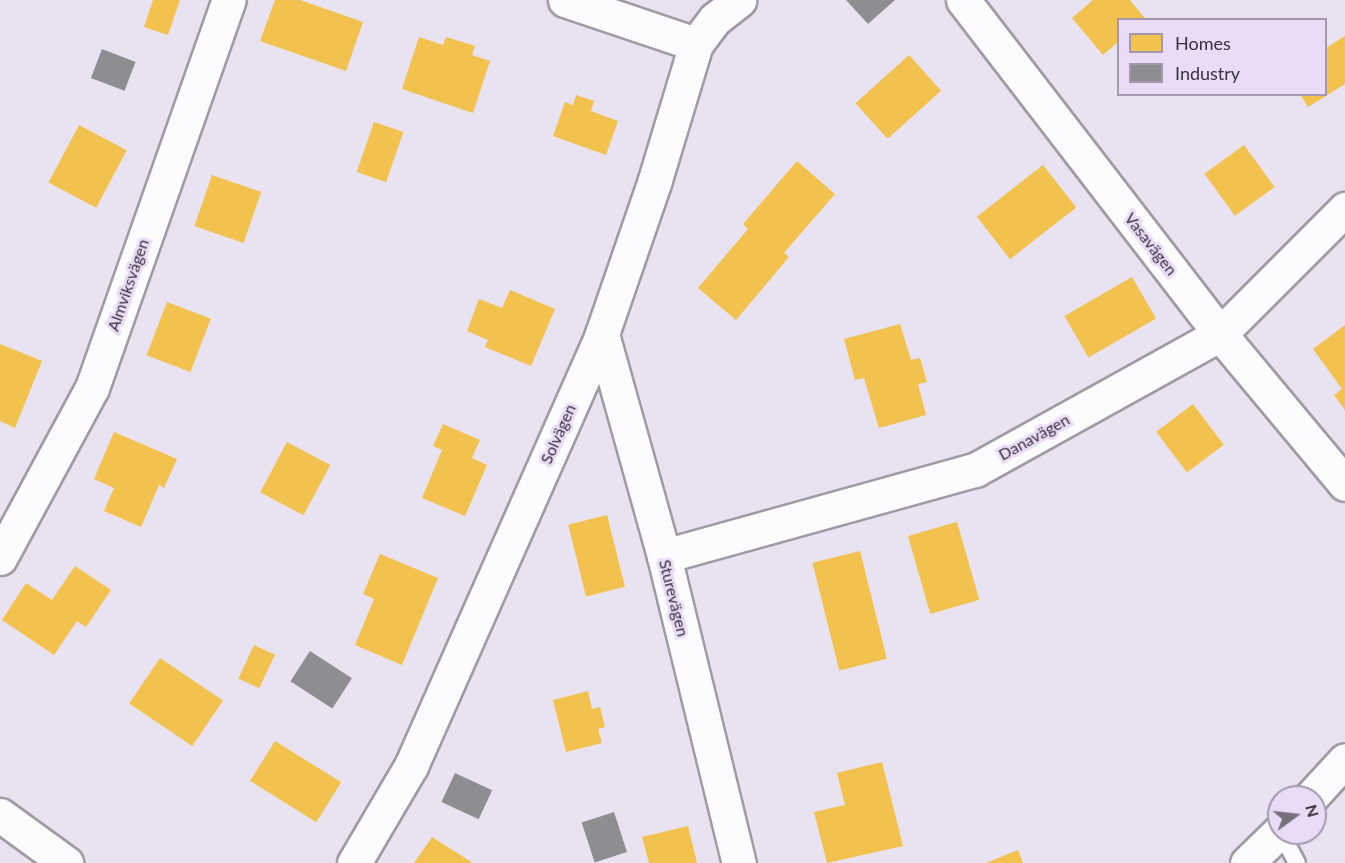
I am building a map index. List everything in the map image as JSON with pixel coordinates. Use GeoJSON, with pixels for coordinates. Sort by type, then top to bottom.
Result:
{"type":"FeatureCollection","features":[{"type":"Feature","properties":{"kind":"street","name":"Almviksvägen"},"geometry":{"type":"LineString","coordinates":[[0,558],[92,388],[229,0]]}},
{"type":"Feature","properties":{"kind":"street"},"geometry":{"type":"LineString","coordinates":[[565,0],[696,44]]}},
{"type":"Feature","properties":{"kind":"street","name":"Solvägen"},"geometry":{"type":"LineString","coordinates":[[354,863],[411,766],[602,334],[654,183],[696,44],[715,19],[739,0]]}},
{"type":"Feature","properties":{"kind":"street","name":"Vasavägen"},"geometry":{"type":"LineString","coordinates":[[963,0],[1220,334],[1345,484]]}},
{"type":"Feature","properties":{"kind":"street","name":"Danavägen"},"geometry":{"type":"LineString","coordinates":[[664,556],[975,470],[1220,334],[1345,208]]}},
{"type":"Feature","properties":{"kind":"street","name":"Sturevägen"},"geometry":{"type":"LineString","coordinates":[[602,334],[664,556],[740,863]]}},
{"type":"Feature","properties":{"kind":"street"},"geometry":{"type":"LineString","coordinates":[[1322,785],[1345,760]]}},
{"type":"Feature","properties":{"kind":"street"},"geometry":{"type":"LineString","coordinates":[[0,815],[66,863]]}},
{"type":"Feature","properties":{"kind":"street"},"geometry":{"type":"LineString","coordinates":[[1247,863],[1267,844]]}},
{"type":"Feature","properties":{"kind":"lane"},"geometry":{"type":"LineString","coordinates":[[1287,845],[1297,863]]}},
{"type":"Feature","properties":{"kind":"building: Homes"},"geometry":{"type":"Polygon","coordinates":[[[153,0],[180,0],[168,35],[144,27],[153,0]]]}},
{"type":"Feature","properties":{"kind":"building: Homes"},"geometry":{"type":"Polygon","coordinates":[[[275,0],[300,0],[363,22],[346,71],[260,41],[275,0]]]}},
{"type":"Feature","properties":{"kind":"building: Homes"},"geometry":{"type":"Polygon","coordinates":[[[1093,0],[1130,0],[1144,18],[1117,18],[1117,43],[1103,55],[1072,18],[1093,0]]]}},
{"type":"Feature","properties":{"kind":"building: Homes"},"geometry":{"type":"Polygon","coordinates":[[[1345,36],[1345,84],[1327,95],[1327,47],[1345,36]]]}},
{"type":"Feature","properties":{"kind":"building: Homes"},"geometry":{"type":"Polygon","coordinates":[[[419,37],[443,45],[446,37],[475,46],[472,55],[490,61],[473,113],[402,89],[419,37]]]}},
{"type":"Feature","properties":{"kind":"building: Homes"},"geometry":{"type":"Polygon","coordinates":[[[909,55],[941,91],[888,139],[855,103],[909,55]]]}},
{"type":"Feature","properties":{"kind":"building: Homes"},"geometry":{"type":"Polygon","coordinates":[[[576,95],[594,101],[591,111],[618,121],[606,155],[553,136],[565,102],[573,105],[576,95]]]}},
{"type":"Feature","properties":{"kind":"building: Homes"},"geometry":{"type":"Polygon","coordinates":[[[1301,96],[1326,96],[1308,107],[1301,96]]]}},
{"type":"Feature","properties":{"kind":"building: Homes"},"geometry":{"type":"Polygon","coordinates":[[[374,122],[403,132],[386,182],[357,172],[374,122]]]}},
{"type":"Feature","properties":{"kind":"building: Homes"},"geometry":{"type":"Polygon","coordinates":[[[79,125],[127,150],[96,208],[48,182],[79,125]]]}},
{"type":"Feature","properties":{"kind":"building: Homes"},"geometry":{"type":"Polygon","coordinates":[[[1244,145],[1275,187],[1235,216],[1204,174],[1244,145]]]}},
{"type":"Feature","properties":{"kind":"building: Homes"},"geometry":{"type":"Polygon","coordinates":[[[797,161],[835,194],[784,253],[789,257],[736,320],[698,288],[748,229],[743,224],[797,161]]]}},
{"type":"Feature","properties":{"kind":"building: Homes"},"geometry":{"type":"Polygon","coordinates":[[[1043,165],[1076,208],[1010,259],[977,217],[1043,165]]]}},
{"type":"Feature","properties":{"kind":"building: Homes"},"geometry":{"type":"Polygon","coordinates":[[[212,175],[261,192],[244,243],[194,226],[212,175]]]}},
{"type":"Feature","properties":{"kind":"building: Homes"},"geometry":{"type":"Polygon","coordinates":[[[1132,277],[1156,319],[1088,358],[1064,316],[1132,277]]]}},
{"type":"Feature","properties":{"kind":"building: Homes"},"geometry":{"type":"Polygon","coordinates":[[[510,290],[555,309],[531,366],[485,347],[488,340],[467,331],[479,299],[502,308],[510,290]]]}},
{"type":"Feature","properties":{"kind":"building: Homes"},"geometry":{"type":"Polygon","coordinates":[[[167,302],[211,319],[190,372],[147,355],[167,302]]]}},
{"type":"Feature","properties":{"kind":"building: Homes"},"geometry":{"type":"Polygon","coordinates":[[[900,324],[911,360],[920,358],[927,382],[918,384],[926,415],[879,428],[864,378],[855,380],[844,339],[900,324]]]}},
{"type":"Feature","properties":{"kind":"building: Homes"},"geometry":{"type":"Polygon","coordinates":[[[1345,325],[1345,410],[1334,395],[1342,389],[1313,349],[1345,325]]]}},
{"type":"Feature","properties":{"kind":"building: Homes"},"geometry":{"type":"Polygon","coordinates":[[[0,344],[42,361],[15,428],[0,421],[0,344]]]}},
{"type":"Feature","properties":{"kind":"building: Homes"},"geometry":{"type":"Polygon","coordinates":[[[1193,404],[1224,445],[1187,472],[1156,432],[1193,404]]]}},
{"type":"Feature","properties":{"kind":"building: Homes"},"geometry":{"type":"Polygon","coordinates":[[[443,424],[480,440],[472,458],[487,465],[465,516],[422,498],[442,450],[433,446],[443,424]]]}},
{"type":"Feature","properties":{"kind":"building: Homes"},"geometry":{"type":"Polygon","coordinates":[[[114,432],[177,459],[164,488],[159,485],[141,527],[104,511],[114,488],[94,479],[114,432]]]}},
{"type":"Feature","properties":{"kind":"building: Homes"},"geometry":{"type":"Polygon","coordinates":[[[287,442],[330,465],[304,515],[260,492],[287,442]]]}},
{"type":"Feature","properties":{"kind":"building: Homes"},"geometry":{"type":"Polygon","coordinates":[[[607,515],[625,587],[586,596],[568,525],[607,515]]]}},
{"type":"Feature","properties":{"kind":"building: Homes"},"geometry":{"type":"Polygon","coordinates":[[[957,522],[979,600],[930,614],[908,536],[957,522]]]}},
{"type":"Feature","properties":{"kind":"building: Homes"},"geometry":{"type":"Polygon","coordinates":[[[860,551],[887,659],[839,671],[812,563],[860,551]]]}},
{"type":"Feature","properties":{"kind":"building: Homes"},"geometry":{"type":"Polygon","coordinates":[[[380,554],[438,578],[402,665],[355,645],[374,599],[363,594],[380,554]]]}},
{"type":"Feature","properties":{"kind":"building: Homes"},"geometry":{"type":"Polygon","coordinates":[[[75,566],[111,590],[86,627],[77,621],[54,655],[2,620],[26,583],[52,600],[75,566]]]}},
{"type":"Feature","properties":{"kind":"building: Homes"},"geometry":{"type":"Polygon","coordinates":[[[254,645],[275,655],[259,688],[238,679],[254,645]]]}},
{"type":"Feature","properties":{"kind":"building: Homes"},"geometry":{"type":"Polygon","coordinates":[[[160,658],[223,700],[192,746],[129,704],[160,658]]]}},
{"type":"Feature","properties":{"kind":"building: Homes"},"geometry":{"type":"Polygon","coordinates":[[[588,691],[592,709],[600,707],[605,727],[598,729],[602,743],[566,752],[553,700],[588,691]]]}},
{"type":"Feature","properties":{"kind":"building: Homes"},"geometry":{"type":"Polygon","coordinates":[[[275,741],[341,782],[316,822],[250,781],[275,741]]]}},
{"type":"Feature","properties":{"kind":"building: Homes"},"geometry":{"type":"Polygon","coordinates":[[[882,762],[903,846],[827,863],[814,812],[845,805],[837,773],[882,762]]]}},
{"type":"Feature","properties":{"kind":"building: Homes"},"geometry":{"type":"Polygon","coordinates":[[[688,826],[697,863],[649,863],[642,837],[688,826]]]}},
{"type":"Feature","properties":{"kind":"building: Homes"},"geometry":{"type":"Polygon","coordinates":[[[432,837],[473,863],[414,863],[432,837]]]}},
{"type":"Feature","properties":{"kind":"building: Homes"},"geometry":{"type":"Polygon","coordinates":[[[1018,850],[1023,863],[986,863],[1018,850]]]}},
{"type":"Feature","properties":{"kind":"building: Industry"},"geometry":{"type":"Polygon","coordinates":[[[846,0],[895,0],[868,24],[846,0]]]}},
{"type":"Feature","properties":{"kind":"building: Industry"},"geometry":{"type":"Polygon","coordinates":[[[102,49],[136,62],[124,91],[91,78],[102,49]]]}},
{"type":"Feature","properties":{"kind":"building: Industry"},"geometry":{"type":"Polygon","coordinates":[[[310,651],[352,678],[332,708],[290,681],[310,651]]]}},
{"type":"Feature","properties":{"kind":"building: Industry"},"geometry":{"type":"Polygon","coordinates":[[[455,773],[492,790],[479,819],[441,802],[455,773]]]}},
{"type":"Feature","properties":{"kind":"building: Industry"},"geometry":{"type":"Polygon","coordinates":[[[614,812],[627,852],[595,862],[582,823],[614,812]]]}}]}
